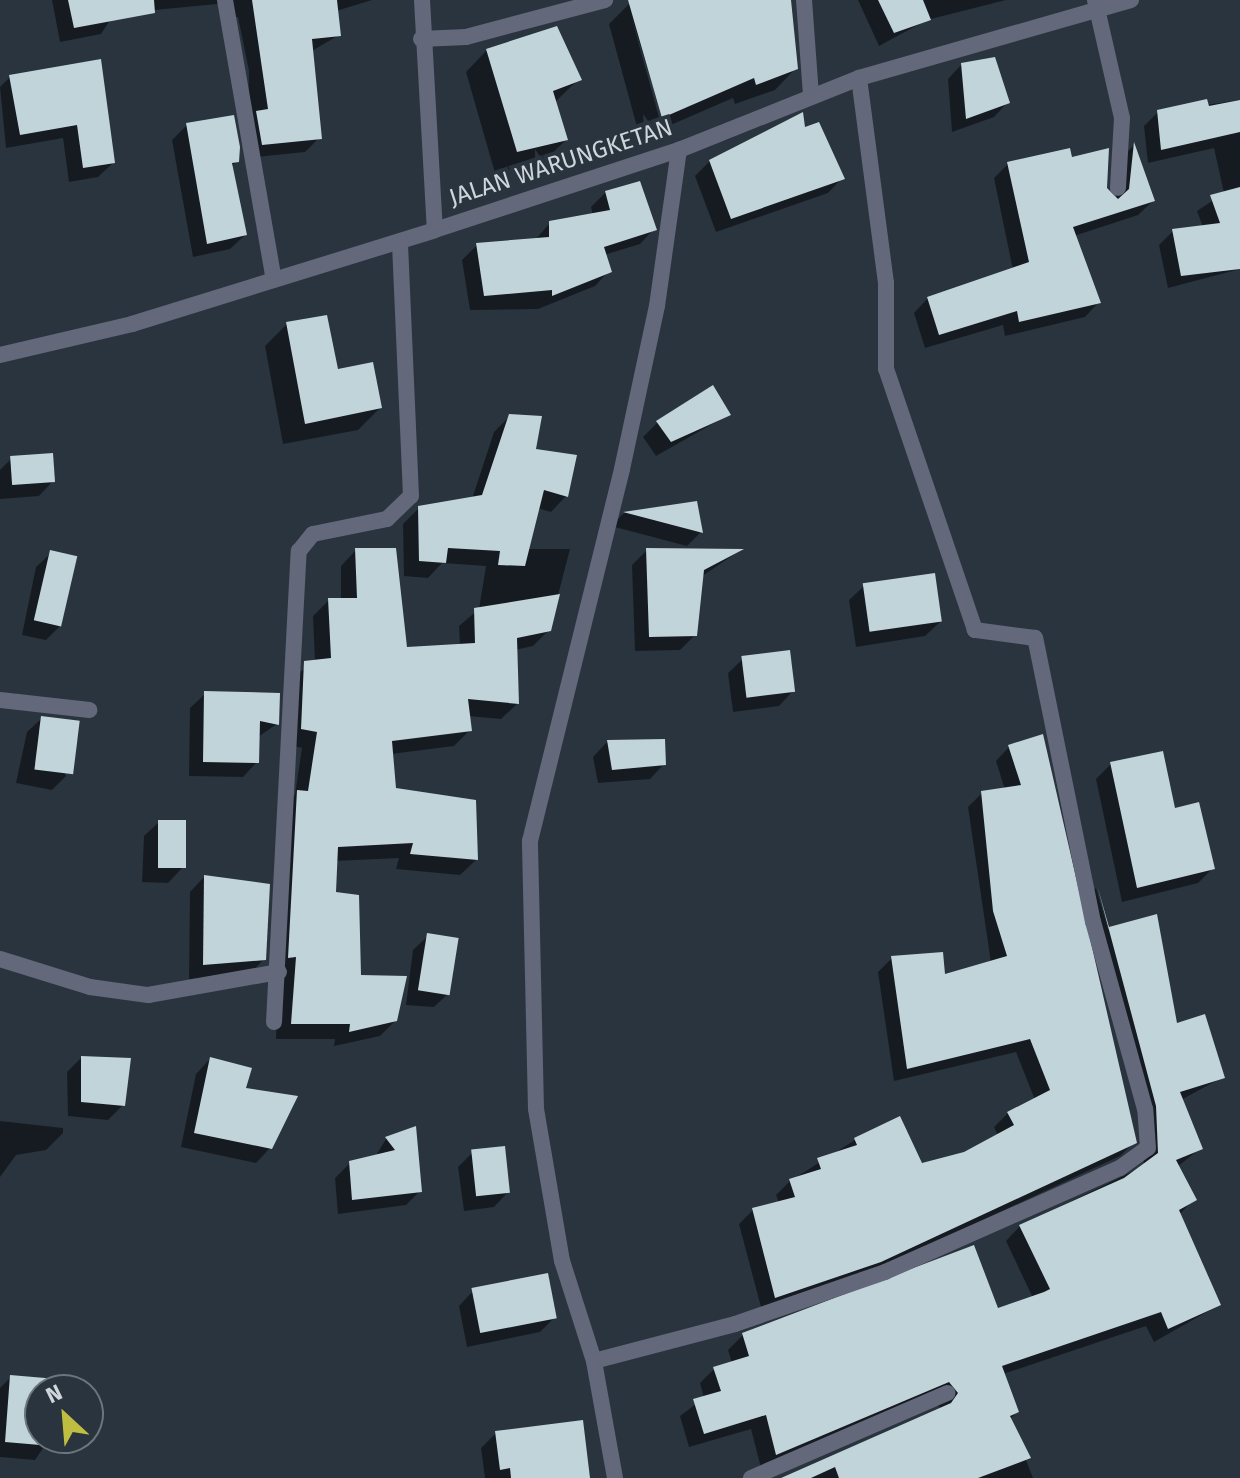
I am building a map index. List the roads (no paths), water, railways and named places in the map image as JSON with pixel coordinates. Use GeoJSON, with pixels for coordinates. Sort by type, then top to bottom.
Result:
{"type":"FeatureCollection","features":[{"type":"Feature","properties":{"kind":"street"},"geometry":{"type":"LineString","coordinates":[[225,0],[274,280]]}},
{"type":"Feature","properties":{"kind":"street"},"geometry":{"type":"LineString","coordinates":[[422,0],[421,39],[435,230]]}},
{"type":"Feature","properties":{"kind":"street"},"geometry":{"type":"LineString","coordinates":[[421,39],[466,37],[605,0]]}},
{"type":"Feature","properties":{"kind":"street"},"geometry":{"type":"LineString","coordinates":[[804,0],[811,96]]}},
{"type":"Feature","properties":{"kind":"street","name":"JALAN WARUNGKETAN"},"geometry":{"type":"LineString","coordinates":[[0,355],[274,280],[400,241],[679,150],[859,78],[1096,3],[1131,0]]}},
{"type":"Feature","properties":{"kind":"street"},"geometry":{"type":"LineString","coordinates":[[1096,3],[1122,118],[1118,188]]}},
{"type":"Feature","properties":{"kind":"street"},"geometry":{"type":"LineString","coordinates":[[594,1361],[735,1324],[885,1272],[1120,1168],[1148,1148],[1035,638],[975,630],[886,369],[886,283],[859,78]]}},
{"type":"Feature","properties":{"kind":"street"},"geometry":{"type":"LineString","coordinates":[[615,1478],[594,1361],[562,1261],[536,1109],[530,841],[644,365],[679,150]]}},
{"type":"Feature","properties":{"kind":"street"},"geometry":{"type":"LineString","coordinates":[[274,1022],[279,972],[291,606],[299,551],[313,534],[387,519],[411,496],[400,241]]}},
{"type":"Feature","properties":{"kind":"street"},"geometry":{"type":"LineString","coordinates":[[0,700],[89,710]]}},
{"type":"Feature","properties":{"kind":"street"},"geometry":{"type":"LineString","coordinates":[[0,959],[90,987],[148,995],[279,972]]}},
{"type":"Feature","properties":{"kind":"street"},"geometry":{"type":"LineString","coordinates":[[751,1478],[947,1393]]}}]}
